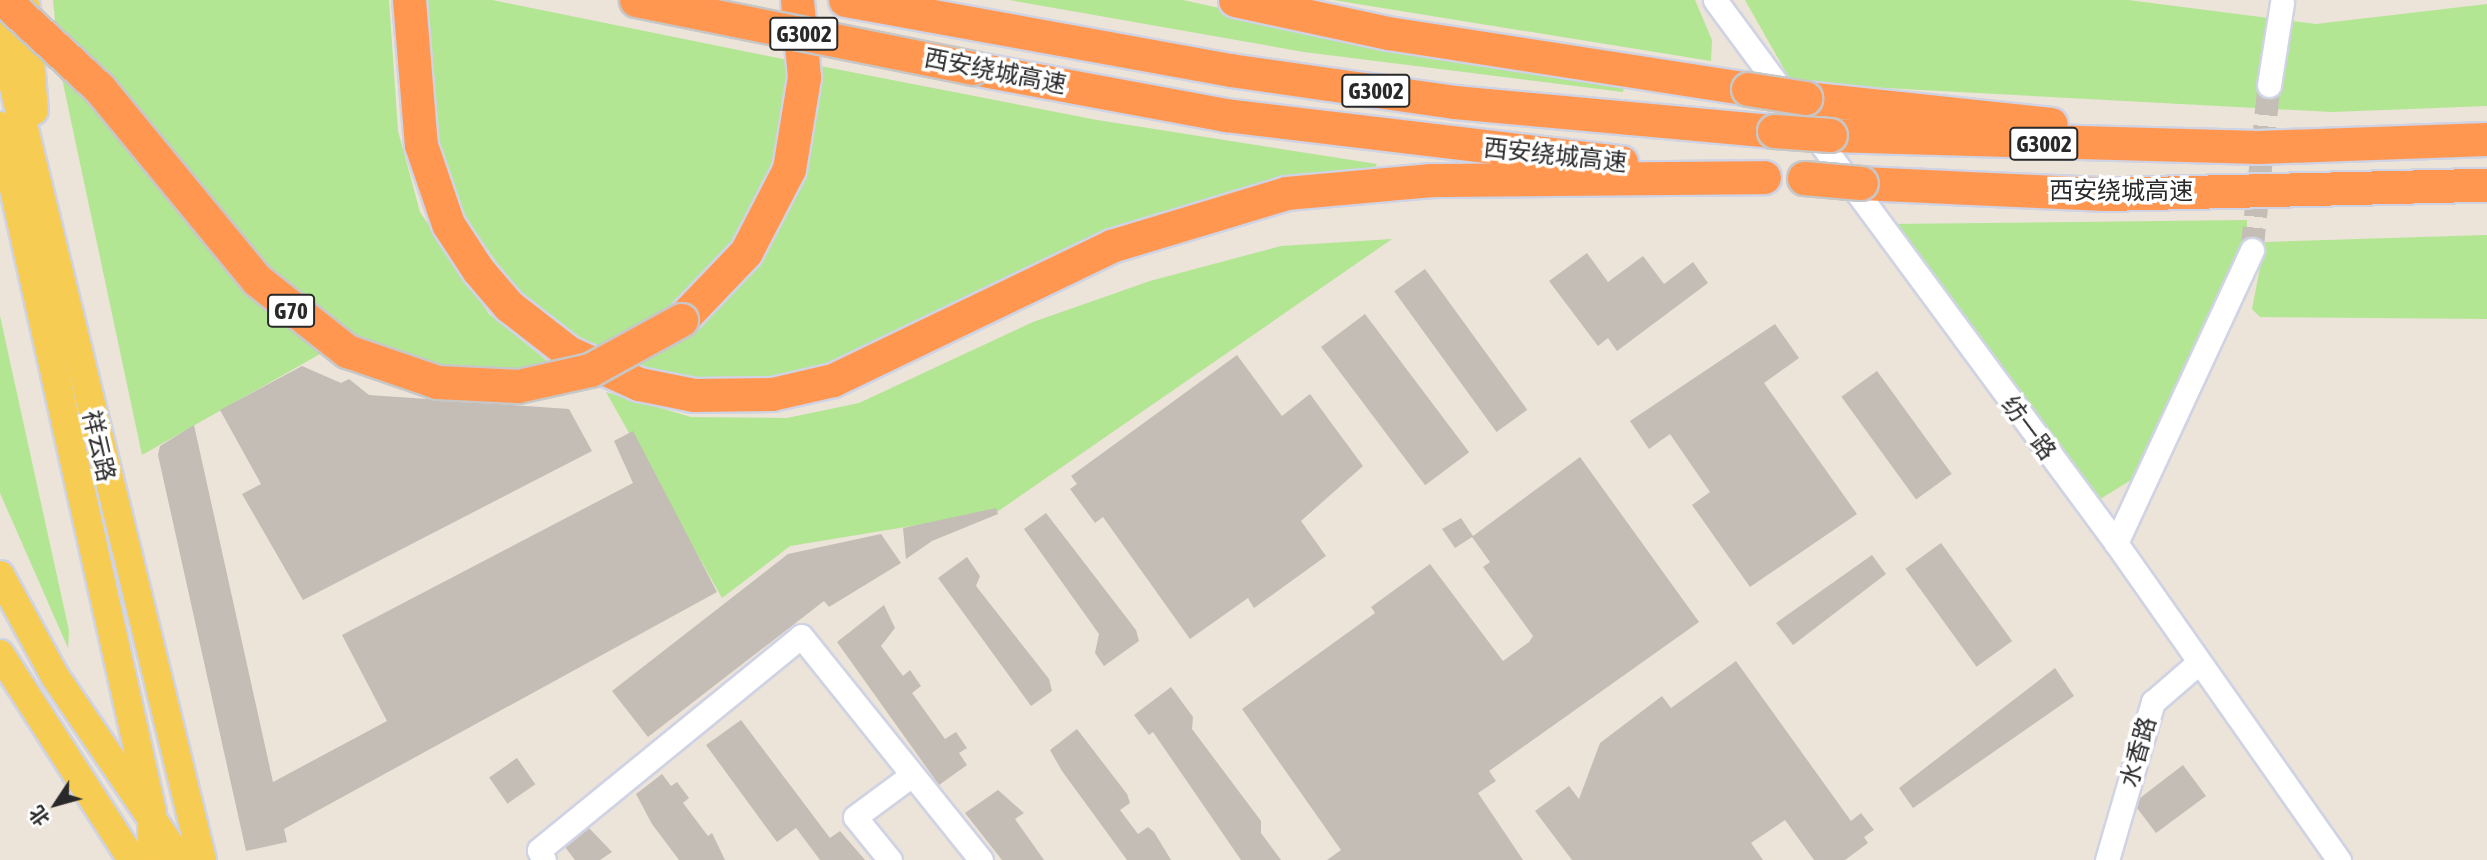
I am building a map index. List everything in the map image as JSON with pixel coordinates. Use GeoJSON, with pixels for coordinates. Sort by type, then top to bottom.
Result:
{"type":"FeatureCollection","features":[{"type":"Feature","properties":{"kind":"highway","name":"G70"},"geometry":{"type":"LineString","coordinates":[[4,0],[100,89],[257,280],[346,351],[437,382],[517,386],[590,370],[681,320],[752,244],[789,169],[804,77],[797,0]]}},
{"type":"Feature","properties":{"kind":"highway"},"geometry":{"type":"LineString","coordinates":[[410,0],[421,145],[448,224],[478,270],[509,306],[568,352],[639,384],[694,395],[772,394],[833,380],[1111,247],[1286,193],[1431,180],[1764,177]]}},
{"type":"Feature","properties":{"kind":"highway","name":"西安绕城高速"},"geometry":{"type":"LineString","coordinates":[[636,0],[972,68],[1226,115],[1764,177],[2106,194],[2487,185]]}},
{"type":"Feature","properties":{"kind":"highway","name":"西安绕城高速"},"geometry":{"type":"LineString","coordinates":[[845,0],[981,28],[1454,102],[1774,131],[1830,135],[2259,147],[2487,139]]}},
{"type":"Feature","properties":{"kind":"highway"},"geometry":{"type":"LineString","coordinates":[[1235,0],[1401,35],[1805,98],[2259,147]]}},
{"type":"Feature","properties":{"kind":"main road"},"geometry":{"type":"LineString","coordinates":[[26,0],[51,242]]}},
{"type":"Feature","properties":{"kind":"main road","name":"祥云路"},"geometry":{"type":"LineString","coordinates":[[0,30],[202,860]]}},
{"type":"Feature","properties":{"kind":"main road","name":"祥云路"},"geometry":{"type":"LineString","coordinates":[[1,136],[152,812],[152,860]]}},
{"type":"Feature","properties":{"kind":"main road"},"geometry":{"type":"LineString","coordinates":[[0,575],[56,678],[152,812],[180,860]]}},
{"type":"Feature","properties":{"kind":"main road"},"geometry":{"type":"LineString","coordinates":[[0,654],[132,860]]}},
{"type":"Feature","properties":{"kind":"street","name":"纺一路"},"geometry":{"type":"LineString","coordinates":[[1715,0],[2116,543],[2339,860]]}},
{"type":"Feature","properties":{"kind":"street"},"geometry":{"type":"LineString","coordinates":[[2269,85],[2282,3]]}},
{"type":"Feature","properties":{"kind":"street"},"geometry":{"type":"LineString","coordinates":[[2116,543],[2252,250]]}},
{"type":"Feature","properties":{"kind":"street"},"geometry":{"type":"LineString","coordinates":[[544,860],[539,850],[801,636],[981,860]]}},
{"type":"Feature","properties":{"kind":"street","name":"水香路"},"geometry":{"type":"LineString","coordinates":[[2107,860],[2153,702],[2198,663]]}},
{"type":"Feature","properties":{"kind":"street"},"geometry":{"type":"LineString","coordinates":[[890,860],[855,817],[912,775]]}},
{"type":"Feature","properties":{"kind":"green space"},"geometry":{"type":"Polygon","coordinates":[[[53,0],[389,0],[398,131],[420,212],[489,314],[557,369],[485,376],[367,349],[301,306],[56,30],[53,0]]]}},
{"type":"Feature","properties":{"kind":"green space"},"geometry":{"type":"Polygon","coordinates":[[[423,0],[492,0],[788,60],[784,154],[708,284],[604,354],[518,293],[455,202],[435,138],[423,0]]]}},
{"type":"Feature","properties":{"kind":"green space"},"geometry":{"type":"Polygon","coordinates":[[[1009,0],[1183,0],[1415,51],[1625,84],[1623,92],[1304,52],[1009,0]]]}},
{"type":"Feature","properties":{"kind":"green space"},"geometry":{"type":"Polygon","coordinates":[[[1333,0],[1695,0],[1712,40],[1711,61],[1333,0]]]}},
{"type":"Feature","properties":{"kind":"green space"},"geometry":{"type":"Polygon","coordinates":[[[1745,0],[2128,0],[2316,24],[2487,4],[2487,106],[2332,112],[1792,83],[1745,0]]]}},
{"type":"Feature","properties":{"kind":"green space"},"geometry":{"type":"Polygon","coordinates":[[[815,65],[1097,120],[1377,164],[1372,173],[1303,180],[867,353],[784,377],[699,379],[635,366],[697,327],[758,259],[785,216],[814,122],[815,65]]]}},
{"type":"Feature","properties":{"kind":"green space"},"geometry":{"type":"Polygon","coordinates":[[[60,69],[253,300],[320,354],[142,455],[60,69]]]}},
{"type":"Feature","properties":{"kind":"green space"},"geometry":{"type":"Polygon","coordinates":[[[2247,220],[2247,241],[2131,480],[2097,501],[1891,224],[2247,220]]]}},
{"type":"Feature","properties":{"kind":"green space"},"geometry":{"type":"Polygon","coordinates":[[[2487,235],[2487,319],[2260,317],[2252,309],[2265,242],[2487,235]]]}},
{"type":"Feature","properties":{"kind":"green space"},"geometry":{"type":"Polygon","coordinates":[[[1392,239],[997,512],[790,546],[722,598],[606,392],[691,417],[787,418],[859,403],[1033,322],[1150,281],[1281,246],[1392,239]]]}},
{"type":"Feature","properties":{"kind":"green space"},"geometry":{"type":"Polygon","coordinates":[[[0,316],[69,631],[68,648],[0,493],[0,316]]]}},
{"type":"Feature","properties":{"kind":"building"},"geometry":{"type":"Polygon","coordinates":[[[1587,253],[1608,282],[1643,256],[1664,284],[1693,262],[1708,283],[1617,351],[1608,338],[1598,346],[1549,281],[1587,253]]]}},
{"type":"Feature","properties":{"kind":"building"},"geometry":{"type":"Polygon","coordinates":[[[1425,269],[1527,410],[1497,432],[1394,291],[1425,269]]]}},
{"type":"Feature","properties":{"kind":"building"},"geometry":{"type":"Polygon","coordinates":[[[1365,314],[1469,452],[1425,485],[1321,347],[1365,314]]]}},
{"type":"Feature","properties":{"kind":"building"},"geometry":{"type":"Polygon","coordinates":[[[1775,324],[1799,358],[1764,383],[1857,514],[1750,587],[1692,505],[1710,492],[1670,434],[1649,449],[1630,421],[1775,324]]]}},
{"type":"Feature","properties":{"kind":"building"},"geometry":{"type":"Polygon","coordinates":[[[1237,355],[1282,416],[1310,394],[1363,466],[1301,521],[1326,556],[1254,608],[1248,598],[1190,639],[1103,517],[1095,523],[1070,489],[1077,484],[1071,476],[1237,355]]]}},
{"type":"Feature","properties":{"kind":"building"},"geometry":{"type":"Polygon","coordinates":[[[302,366],[341,383],[349,379],[369,395],[569,409],[592,451],[303,600],[242,494],[261,484],[220,410],[302,366]]]}},
{"type":"Feature","properties":{"kind":"building"},"geometry":{"type":"Polygon","coordinates":[[[1877,371],[1952,474],[1916,500],[1841,397],[1877,371]]]}},
{"type":"Feature","properties":{"kind":"building"},"geometry":{"type":"Polygon","coordinates":[[[194,425],[273,782],[387,721],[342,635],[633,483],[614,441],[633,431],[717,592],[284,829],[287,842],[246,851],[158,455],[160,446],[194,425]]]}},
{"type":"Feature","properties":{"kind":"building"},"geometry":{"type":"Polygon","coordinates":[[[1580,457],[1699,622],[1489,771],[1496,781],[1478,793],[1523,860],[1327,860],[1341,850],[1242,709],[1375,613],[1371,607],[1430,564],[1503,661],[1529,642],[1533,636],[1483,567],[1490,562],[1472,537],[1455,548],[1442,529],[1461,518],[1473,536],[1580,457]]]}},
{"type":"Feature","properties":{"kind":"building"},"geometry":{"type":"Polygon","coordinates":[[[996,508],[998,514],[932,541],[906,559],[903,528],[996,508]]]}},
{"type":"Feature","properties":{"kind":"building"},"geometry":{"type":"Polygon","coordinates":[[[1046,513],[1136,630],[1139,641],[1104,666],[1095,653],[1099,634],[1024,529],[1046,513]]]}},
{"type":"Feature","properties":{"kind":"building"},"geometry":{"type":"Polygon","coordinates":[[[881,534],[901,563],[829,607],[824,601],[648,737],[612,691],[788,554],[881,534]]]}},
{"type":"Feature","properties":{"kind":"building"},"geometry":{"type":"Polygon","coordinates":[[[1941,543],[2012,641],[1977,667],[1905,569],[1941,543]]]}},
{"type":"Feature","properties":{"kind":"building"},"geometry":{"type":"Polygon","coordinates":[[[1872,555],[1886,574],[1793,645],[1776,623],[1872,555]]]}},
{"type":"Feature","properties":{"kind":"building"},"geometry":{"type":"Polygon","coordinates":[[[967,557],[980,576],[976,586],[1049,679],[1052,691],[1031,706],[938,578],[967,557]]]}},
{"type":"Feature","properties":{"kind":"building"},"geometry":{"type":"Polygon","coordinates":[[[884,605],[895,628],[881,646],[903,676],[910,670],[921,686],[912,693],[945,739],[956,732],[967,748],[959,753],[967,765],[939,785],[837,642],[884,605]]]}},
{"type":"Feature","properties":{"kind":"building"},"geometry":{"type":"Polygon","coordinates":[[[1736,661],[1851,821],[1861,813],[1874,830],[1864,837],[1868,843],[1845,860],[1814,860],[1785,820],[1751,843],[1763,860],[1572,860],[1535,811],[1569,786],[1579,799],[1600,743],[1662,696],[1671,708],[1736,661]]]}},
{"type":"Feature","properties":{"kind":"building"},"geometry":{"type":"Polygon","coordinates":[[[2055,668],[2074,696],[1913,808],[1899,788],[2055,668]]]}},
{"type":"Feature","properties":{"kind":"building"},"geometry":{"type":"Polygon","coordinates":[[[1171,687],[1193,717],[1192,729],[1261,821],[1261,833],[1281,860],[1241,860],[1153,732],[1149,735],[1134,715],[1171,687]]]}},
{"type":"Feature","properties":{"kind":"building"},"geometry":{"type":"Polygon","coordinates":[[[741,720],[830,838],[840,831],[865,860],[820,860],[796,828],[777,842],[706,745],[741,720]]]}},
{"type":"Feature","properties":{"kind":"building"},"geometry":{"type":"Polygon","coordinates":[[[1077,729],[1127,794],[1130,803],[1120,810],[1138,834],[1148,827],[1154,832],[1171,860],[1127,860],[1062,771],[1050,750],[1077,729]]]}},
{"type":"Feature","properties":{"kind":"building"},"geometry":{"type":"Polygon","coordinates":[[[517,758],[535,784],[508,804],[489,778],[517,758]]]}},
{"type":"Feature","properties":{"kind":"building"},"geometry":{"type":"Polygon","coordinates":[[[2183,765],[2206,796],[2156,833],[2137,808],[2140,798],[2183,765]]]}},
{"type":"Feature","properties":{"kind":"building"},"geometry":{"type":"Polygon","coordinates":[[[662,774],[671,786],[677,782],[689,798],[683,803],[708,836],[712,833],[725,860],[679,860],[652,824],[636,794],[662,774]]]}},
{"type":"Feature","properties":{"kind":"building"},"geometry":{"type":"Polygon","coordinates":[[[998,790],[1024,813],[1015,819],[1044,860],[1002,860],[965,813],[998,790]]]}},
{"type":"Feature","properties":{"kind":"building"},"geometry":{"type":"Polygon","coordinates":[[[589,828],[612,852],[600,860],[575,860],[565,847],[589,828]]]}},
{"type":"Feature","properties":{"kind":"tunnel"},"geometry":{"type":"LineString","coordinates":[[2252,250],[2269,85]]}}]}
